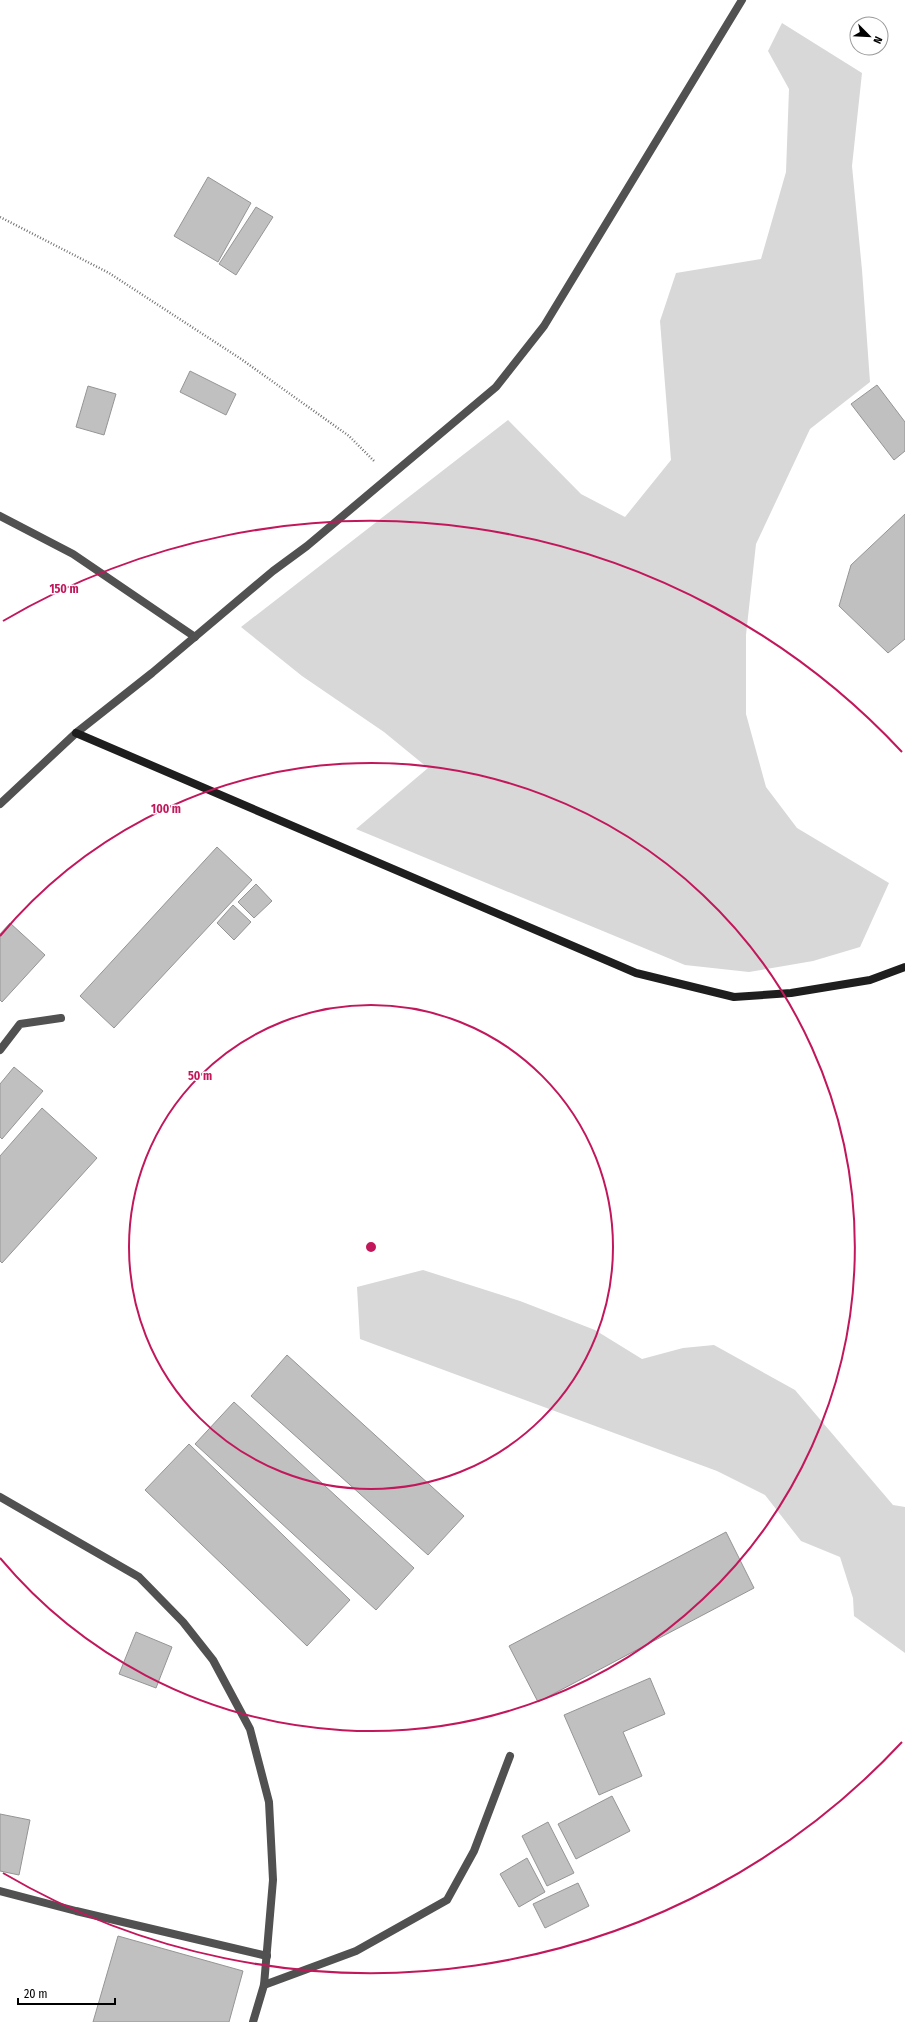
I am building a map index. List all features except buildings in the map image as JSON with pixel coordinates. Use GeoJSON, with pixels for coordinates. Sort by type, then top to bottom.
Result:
{"type":"FeatureCollection","features":[{"type":"Feature","properties":{"kind":"street"},"geometry":{"type":"LineString","coordinates":[[0,804],[76,733],[195,637],[273,571],[307,546],[496,387],[544,326],[742,0]]}},
{"type":"Feature","properties":{"kind":"street"},"geometry":{"type":"LineString","coordinates":[[0,516],[73,554],[195,637]]}},
{"type":"Feature","properties":{"kind":"street"},"geometry":{"type":"LineString","coordinates":[[76,733],[636,973],[734,997],[791,993],[870,980],[905,967]]}},
{"type":"Feature","properties":{"kind":"street"},"geometry":{"type":"LineString","coordinates":[[0,1050],[20,1024],[61,1018]]}},
{"type":"Feature","properties":{"kind":"street"},"geometry":{"type":"LineString","coordinates":[[0,1497],[139,1577],[183,1622],[213,1660],[250,1729],[269,1802],[273,1880],[264,1985],[252,2022]]}},
{"type":"Feature","properties":{"kind":"street"},"geometry":{"type":"LineString","coordinates":[[264,1985],[356,1951],[447,1900],[474,1852],[510,1756]]}},
{"type":"Feature","properties":{"kind":"street"},"geometry":{"type":"LineString","coordinates":[[0,1891],[76,1911],[267,1956]]}},
{"type":"Feature","properties":{"kind":"path"},"geometry":{"type":"LineString","coordinates":[[0,217],[109,273],[241,359],[349,436],[389,477]]}},
{"type":"Feature","properties":{"kind":"shaded area"},"geometry":{"type":"Polygon","coordinates":[[[782,23],[862,73],[852,166],[862,270],[870,382],[810,429],[756,544],[746,635],[746,714],[766,787],[797,828],[889,883],[860,947],[813,961],[749,972],[685,965],[356,829],[428,768],[384,732],[302,676],[241,627],[508,420],[581,494],[625,517],[671,460],[660,321],[676,273],[761,259],[786,172],[789,89],[768,51],[782,23]]]}},
{"type":"Feature","properties":{"kind":"shaded area"},"geometry":{"type":"Polygon","coordinates":[[[423,1270],[520,1301],[595,1330],[642,1359],[683,1348],[714,1345],[795,1390],[893,1505],[905,1507],[905,1653],[854,1616],[853,1598],[840,1557],[801,1541],[765,1495],[717,1471],[360,1339],[357,1287],[423,1270]]]}}]}
